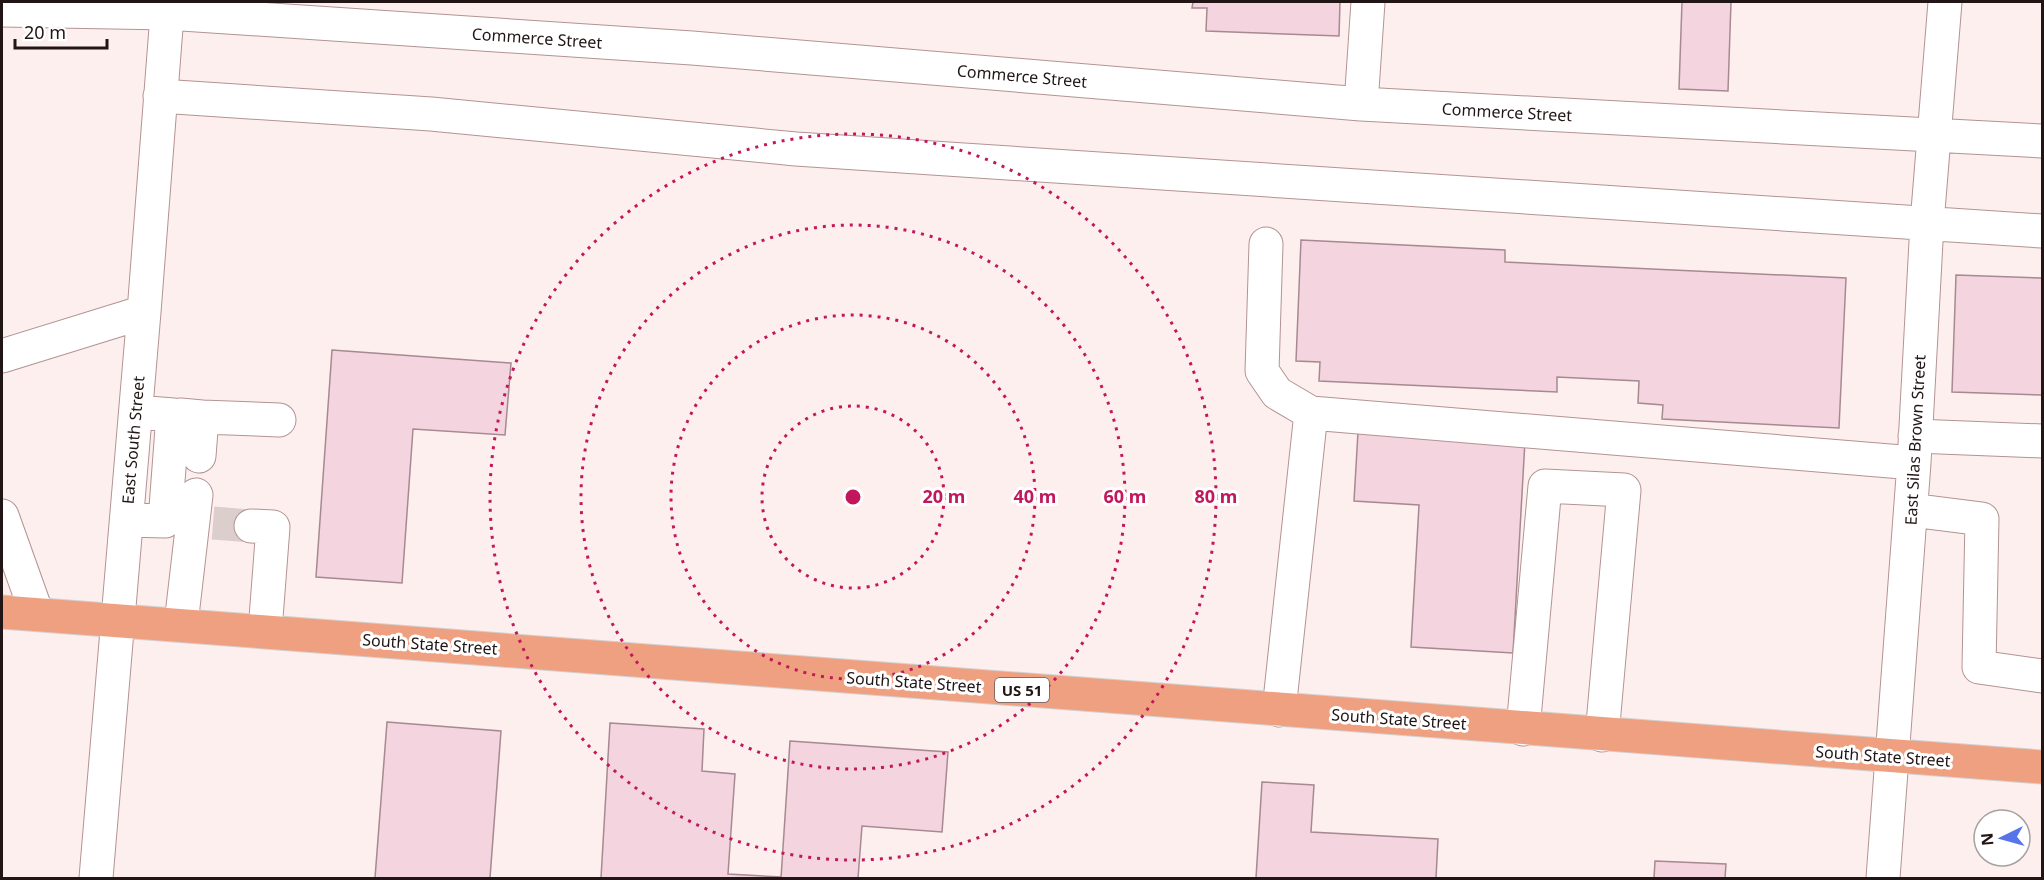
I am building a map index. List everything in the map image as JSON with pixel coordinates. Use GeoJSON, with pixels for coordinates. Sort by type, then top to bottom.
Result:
{"type":"FeatureCollection","features":[{"type":"Feature","properties":{"kind":"main road","name":"South State Street"},"geometry":{"type":"LineString","coordinates":[[2,612],[118,619],[2043,768]]}},
{"type":"Feature","properties":{"kind":"street"},"geometry":{"type":"LineString","coordinates":[[1361,104],[1368,2]]}},
{"type":"Feature","properties":{"kind":"street","name":"East Silas Brown Street"},"geometry":{"type":"LineString","coordinates":[[1883,879],[1911,510],[1927,223],[1945,2]]}},
{"type":"Feature","properties":{"kind":"street","name":"Commerce Street"},"geometry":{"type":"LineString","coordinates":[[2,10],[168,7],[1361,104],[2043,141]]}},
{"type":"Feature","properties":{"kind":"street","name":"East South Street"},"geometry":{"type":"LineString","coordinates":[[96,879],[168,7]]}},
{"type":"Feature","properties":{"kind":"street"},"geometry":{"type":"LineString","coordinates":[[160,96],[431,114],[796,149],[2043,231]]}},
{"type":"Feature","properties":{"kind":"street"},"geometry":{"type":"LineString","coordinates":[[1266,244],[1262,370],[1277,393],[1311,413],[1915,449],[2043,441]]}},
{"type":"Feature","properties":{"kind":"street"},"geometry":{"type":"LineString","coordinates":[[2,356],[144,312]]}},
{"type":"Feature","properties":{"kind":"street"},"geometry":{"type":"LineString","coordinates":[[136,412],[279,420]]}},
{"type":"Feature","properties":{"kind":"street"},"geometry":{"type":"LineString","coordinates":[[1279,710],[1311,413]]}},
{"type":"Feature","properties":{"kind":"street"},"geometry":{"type":"LineString","coordinates":[[187,416],[199,456]]}},
{"type":"Feature","properties":{"kind":"street"},"geometry":{"type":"LineString","coordinates":[[181,624],[192,515],[187,416]]}},
{"type":"Feature","properties":{"kind":"street"},"geometry":{"type":"LineString","coordinates":[[1523,729],[1545,486],[1624,490],[1602,735]]}},
{"type":"Feature","properties":{"kind":"street"},"geometry":{"type":"LineString","coordinates":[[1911,510],[1982,519],[1979,667],[2043,676]]}},
{"type":"Feature","properties":{"kind":"street"},"geometry":{"type":"LineString","coordinates":[[127,520],[192,515]]}},
{"type":"Feature","properties":{"kind":"street"},"geometry":{"type":"LineString","coordinates":[[2,516],[37,614]]}},
{"type":"Feature","properties":{"kind":"street"},"geometry":{"type":"LineString","coordinates":[[251,526],[273,527],[265,631]]}},
{"type":"Feature","properties":{"kind":"building"},"geometry":{"type":"Polygon","coordinates":[[[1193,2],[1340,2],[1339,36],[1206,31],[1207,8],[1192,8],[1193,2]]]}},
{"type":"Feature","properties":{"kind":"building"},"geometry":{"type":"Polygon","coordinates":[[[1682,2],[1731,2],[1728,91],[1679,89],[1682,2]]]}},
{"type":"Feature","properties":{"kind":"building"},"geometry":{"type":"Polygon","coordinates":[[[1301,240],[1505,250],[1505,262],[1846,278],[1839,428],[1662,419],[1663,405],[1638,403],[1639,381],[1557,377],[1557,392],[1319,381],[1320,362],[1296,361],[1301,240]]]}},
{"type":"Feature","properties":{"kind":"building"},"geometry":{"type":"Polygon","coordinates":[[[1956,275],[2042,278],[2042,395],[1952,392],[1956,275]]]}},
{"type":"Feature","properties":{"kind":"building"},"geometry":{"type":"Polygon","coordinates":[[[332,350],[511,363],[505,435],[413,429],[402,583],[316,577],[332,350]]]}},
{"type":"Feature","properties":{"kind":"building"},"geometry":{"type":"Polygon","coordinates":[[[1358,432],[1525,441],[1513,653],[1411,647],[1419,505],[1354,501],[1358,432]]]}},
{"type":"Feature","properties":{"kind":"building"},"geometry":{"type":"Polygon","coordinates":[[[387,722],[501,731],[490,878],[375,878],[387,722]]]}},
{"type":"Feature","properties":{"kind":"building"},"geometry":{"type":"Polygon","coordinates":[[[610,723],[704,729],[702,771],[735,774],[728,874],[781,878],[601,878],[610,723]]]}},
{"type":"Feature","properties":{"kind":"building"},"geometry":{"type":"Polygon","coordinates":[[[790,741],[948,752],[942,832],[862,826],[858,878],[781,878],[790,741]]]}},
{"type":"Feature","properties":{"kind":"building"},"geometry":{"type":"Polygon","coordinates":[[[1262,782],[1314,785],[1311,832],[1438,839],[1436,878],[1256,878],[1262,782]]]}},
{"type":"Feature","properties":{"kind":"building"},"geometry":{"type":"Polygon","coordinates":[[[1655,861],[1726,864],[1725,878],[1654,878],[1655,861]]]}},
{"type":"Feature","properties":{"kind":"tunnel"},"geometry":{"type":"LineString","coordinates":[[213,523],[251,526]]}}]}
